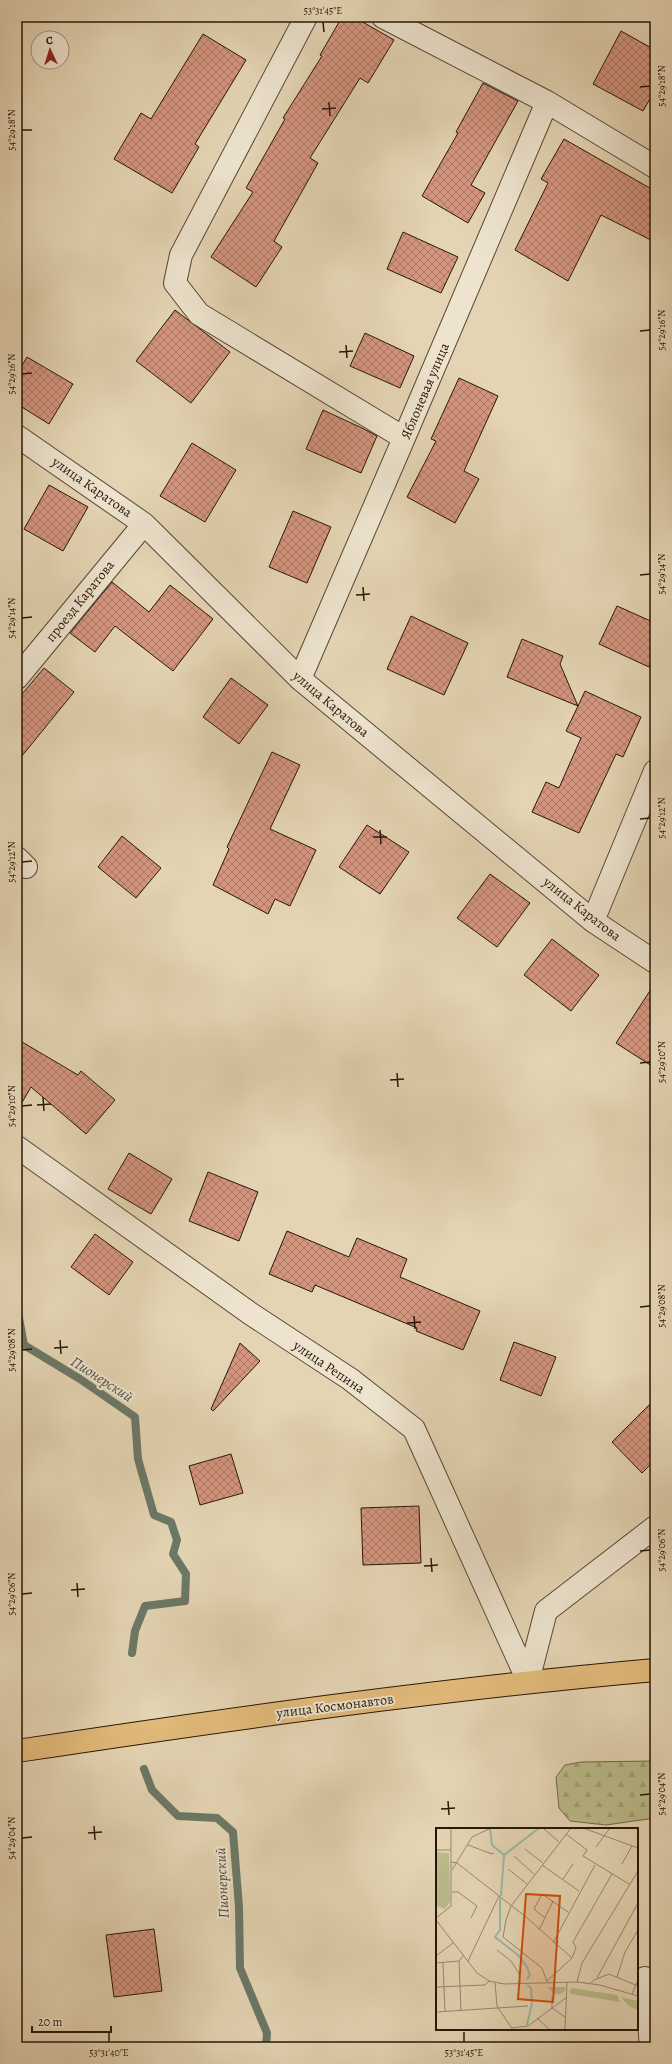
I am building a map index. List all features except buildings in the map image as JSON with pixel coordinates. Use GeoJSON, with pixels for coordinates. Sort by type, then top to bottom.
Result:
{"type":"FeatureCollection","features":[{"type":"Feature","properties":{"kind":"main road","name":"улица Космонавтов"},"geometry":{"type":"LineString","coordinates":[[17,1751],[197,1724],[528,1681],[655,1670]]}},
{"type":"Feature","properties":{"kind":"street"},"geometry":{"type":"LineString","coordinates":[[306,17],[181,255],[175,283],[200,314],[404,438]]}},
{"type":"Feature","properties":{"kind":"street"},"geometry":{"type":"LineString","coordinates":[[383,17],[547,102],[655,167]]}},
{"type":"Feature","properties":{"kind":"street","name":"Яблоневая улица"},"geometry":{"type":"LineString","coordinates":[[300,679],[547,102]]}},
{"type":"Feature","properties":{"kind":"street","name":"улица Каратова"},"geometry":{"type":"LineString","coordinates":[[17,436],[144,524],[300,679],[593,921],[655,962]]}},
{"type":"Feature","properties":{"kind":"street","name":"проезд Каратова"},"geometry":{"type":"LineString","coordinates":[[17,678],[144,524]]}},
{"type":"Feature","properties":{"kind":"street"},"geometry":{"type":"LineString","coordinates":[[593,921],[655,771]]}},
{"type":"Feature","properties":{"kind":"street","name":"улица Репина"},"geometry":{"type":"LineString","coordinates":[[17,1147],[251,1314],[350,1380],[414,1429],[528,1681]]}},
{"type":"Feature","properties":{"kind":"street"},"geometry":{"type":"LineString","coordinates":[[528,1681],[546,1611],[655,1527]]}},
{"type":"Feature","properties":{"kind":"street"},"geometry":{"type":"LineString","coordinates":[[645,1978],[651,2047]]}},
{"type":"Feature","properties":{"kind":"green space"},"geometry":{"type":"Polygon","coordinates":[[[655,1761],[655,1818],[606,1825],[570,1821],[559,1808],[556,1777],[565,1765],[581,1762],[655,1761]]]}},
{"type":"Feature","properties":{"kind":"waterway","name":"Пионерский"},"geometry":{"type":"LineString","coordinates":[[17,1307],[24,1345],[80,1379],[135,1417],[138,1459],[154,1515],[171,1522],[177,1540],[173,1554],[186,1574],[185,1601],[145,1606],[135,1631],[132,1653]]}},
{"type":"Feature","properties":{"kind":"waterway","name":"Пионерский"},"geometry":{"type":"LineString","coordinates":[[144,1769],[152,1790],[178,1816],[217,1818],[233,1832],[239,1907],[240,1968],[267,2033],[266,2047]]}}]}
